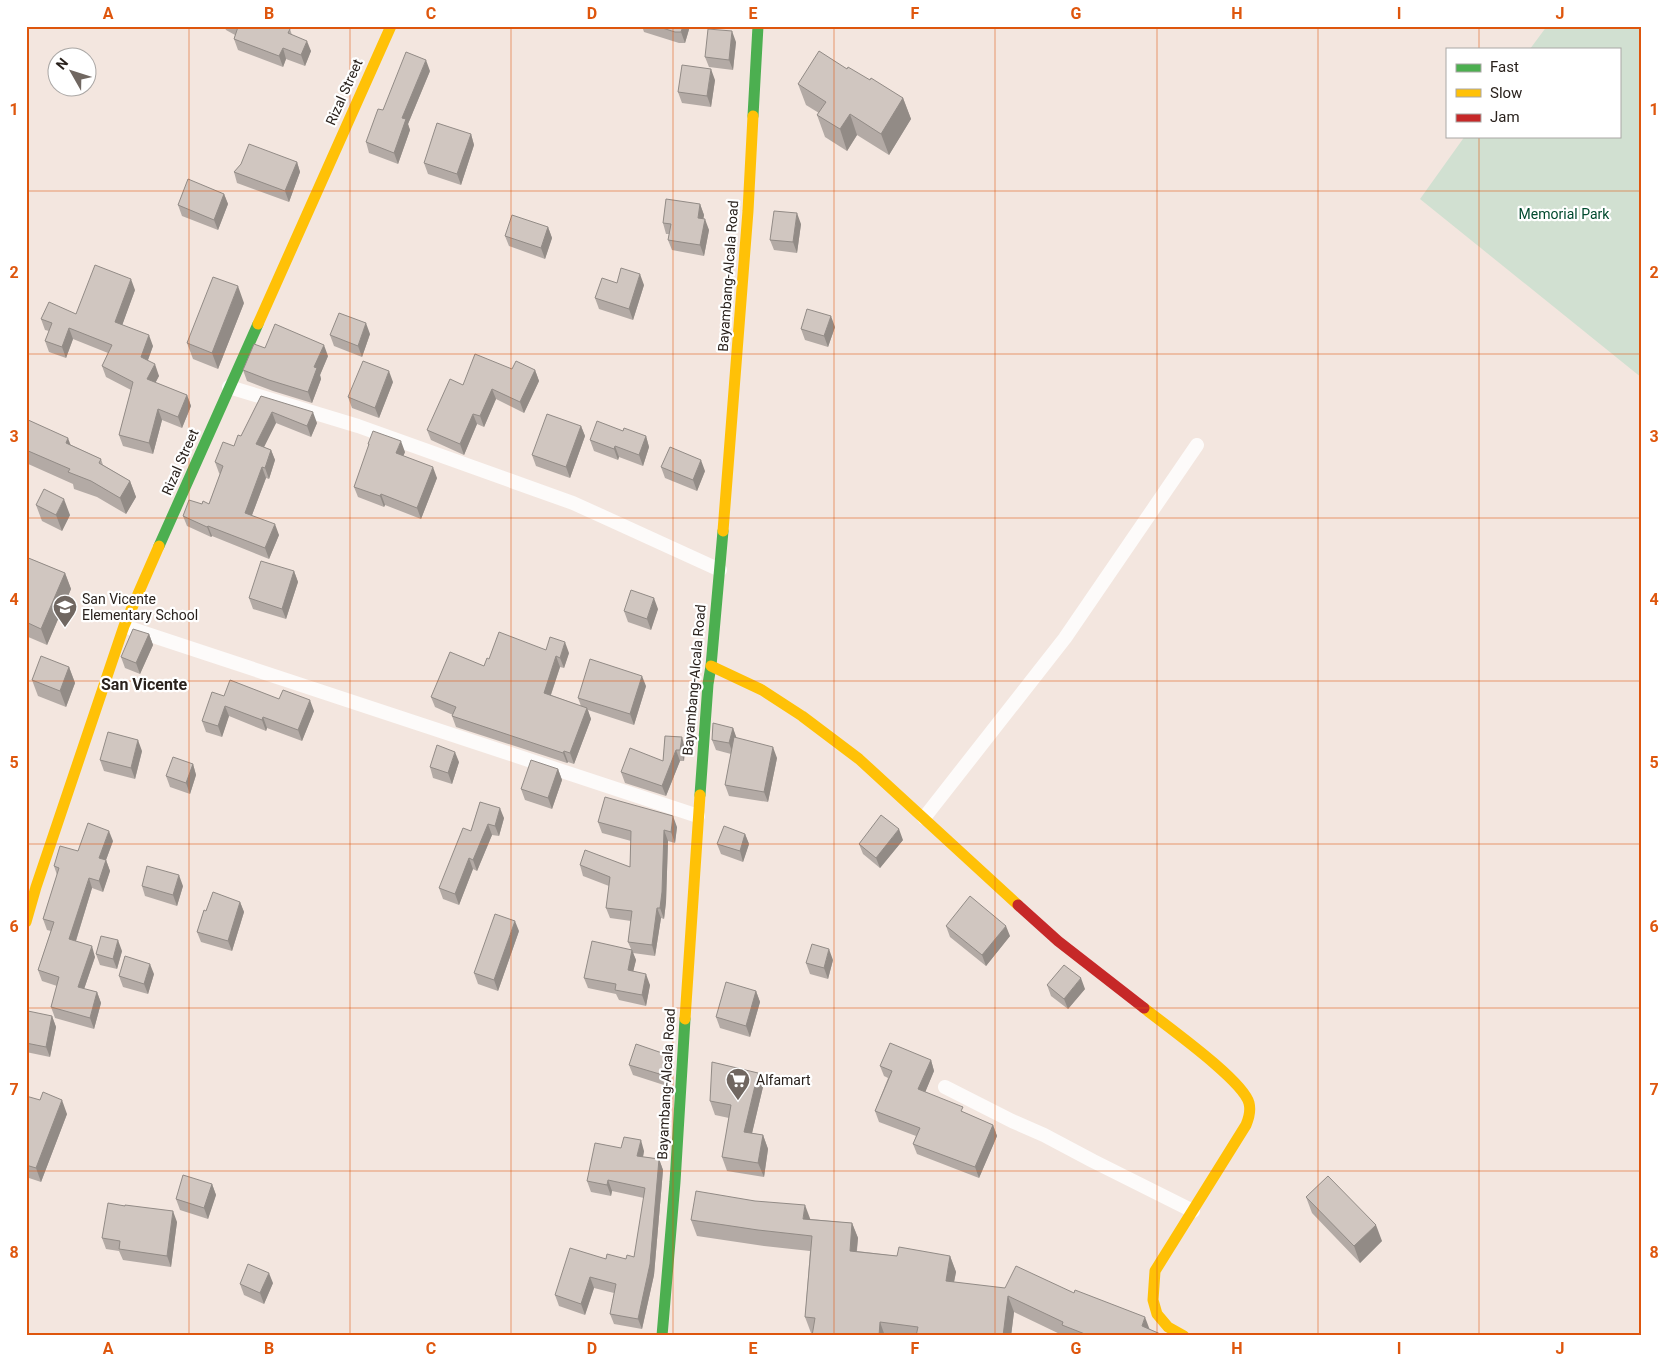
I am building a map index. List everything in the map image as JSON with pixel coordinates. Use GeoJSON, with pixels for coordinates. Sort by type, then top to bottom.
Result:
{"type":"FeatureCollection","features":[{"type":"Feature","properties":{"kind":"street","name":"Rizal Street"},"geometry":{"type":"LineString","coordinates":[[26,922],[31,885],[124,626],[391,26]]}},
{"type":"Feature","properties":{"kind":"street","name":"Bayambang-Alcala Road"},"geometry":{"type":"LineString","coordinates":[[662,1336],[675,1182],[708,684],[726,511],[748,210],[758,26]]}},
{"type":"Feature","properties":{"kind":"street"},"geometry":{"type":"LineString","coordinates":[[229,387],[358,426],[573,503],[720,570]]}},
{"type":"Feature","properties":{"kind":"street"},"geometry":{"type":"LineString","coordinates":[[924,818],[1066,638],[1197,445]]}},
{"type":"Feature","properties":{"kind":"street"},"geometry":{"type":"LineString","coordinates":[[124,626],[698,816]]}},
{"type":"Feature","properties":{"kind":"street"},"geometry":{"type":"LineString","coordinates":[[711,666],[762,690],[802,716],[859,760],[1058,941],[1204,1055],[1240,1087],[1249,1102],[1250,1116],[1246,1125],[1155,1271],[1152,1296],[1156,1311],[1165,1325],[1184,1336]]}},
{"type":"Feature","properties":{"kind":"street"},"geometry":{"type":"LineString","coordinates":[[945,1087],[1193,1211]]}},
{"type":"Feature","properties":{"kind":"green space","name":"Memorial Park"},"geometry":{"type":"Polygon","coordinates":[[[1547,26],[1642,26],[1642,378],[1420,199],[1464,138],[1620,138],[1620,48],[1531,48],[1547,26]]]}},
{"type":"Feature","properties":{"kind":"building"},"geometry":{"type":"Polygon","coordinates":[[[236,26],[283,26],[290,29],[288,33],[307,41],[301,55],[283,48],[279,56],[234,39],[238,27],[236,26]]]}},
{"type":"Feature","properties":{"kind":"building"},"geometry":{"type":"Polygon","coordinates":[[[656,26],[683,26],[681,32],[675,32],[656,26]]]}},
{"type":"Feature","properties":{"kind":"building"},"geometry":{"type":"Polygon","coordinates":[[[708,29],[732,31],[729,60],[705,57],[708,29]]]}},
{"type":"Feature","properties":{"kind":"building"},"geometry":{"type":"Polygon","coordinates":[[[819,51],[847,69],[848,67],[870,80],[871,78],[903,98],[881,134],[850,114],[840,129],[817,115],[826,102],[798,84],[819,51]]]}},
{"type":"Feature","properties":{"kind":"building"},"geometry":{"type":"Polygon","coordinates":[[[406,52],[426,60],[402,118],[406,119],[394,153],[366,142],[378,109],[383,110],[406,52]]]}},
{"type":"Feature","properties":{"kind":"building"},"geometry":{"type":"Polygon","coordinates":[[[682,65],[711,69],[707,96],[678,92],[682,65]]]}},
{"type":"Feature","properties":{"kind":"building"},"geometry":{"type":"Polygon","coordinates":[[[437,123],[471,134],[457,174],[424,163],[437,123]]]}},
{"type":"Feature","properties":{"kind":"building"},"geometry":{"type":"Polygon","coordinates":[[[249,144],[297,162],[285,191],[234,172],[241,164],[249,144]]]}},
{"type":"Feature","properties":{"kind":"building"},"geometry":{"type":"Polygon","coordinates":[[[188,179],[224,194],[214,220],[178,205],[188,179]]]}},
{"type":"Feature","properties":{"kind":"building"},"geometry":{"type":"Polygon","coordinates":[[[666,199],[700,204],[698,218],[705,219],[700,245],[668,240],[671,224],[663,223],[666,199]]]}},
{"type":"Feature","properties":{"kind":"building"},"geometry":{"type":"Polygon","coordinates":[[[774,211],[797,213],[793,242],[770,240],[774,211]]]}},
{"type":"Feature","properties":{"kind":"building"},"geometry":{"type":"Polygon","coordinates":[[[512,215],[548,227],[541,248],[505,236],[512,215]]]}},
{"type":"Feature","properties":{"kind":"building"},"geometry":{"type":"Polygon","coordinates":[[[95,265],[131,279],[115,322],[149,335],[141,357],[155,364],[147,379],[187,395],[178,417],[158,409],[149,443],[119,435],[133,382],[102,366],[112,345],[69,328],[62,347],[45,341],[52,323],[41,319],[49,302],[76,314],[95,265]]]}},
{"type":"Feature","properties":{"kind":"building"},"geometry":{"type":"Polygon","coordinates":[[[621,268],[640,274],[629,309],[595,298],[602,278],[617,283],[621,268]]]}},
{"type":"Feature","properties":{"kind":"building"},"geometry":{"type":"Polygon","coordinates":[[[213,277],[238,286],[212,353],[187,343],[213,277]]]}},
{"type":"Feature","properties":{"kind":"building"},"geometry":{"type":"Polygon","coordinates":[[[807,309],[831,316],[824,336],[801,329],[807,309]]]}},
{"type":"Feature","properties":{"kind":"building"},"geometry":{"type":"Polygon","coordinates":[[[339,313],[366,323],[358,346],[330,335],[339,313]]]}},
{"type":"Feature","properties":{"kind":"building"},"geometry":{"type":"Polygon","coordinates":[[[275,324],[324,345],[314,367],[317,368],[308,392],[243,370],[254,344],[265,348],[275,324]]]}},
{"type":"Feature","properties":{"kind":"building"},"geometry":{"type":"Polygon","coordinates":[[[475,354],[512,369],[516,361],[535,370],[520,402],[492,389],[480,416],[473,414],[460,444],[427,430],[450,379],[463,385],[475,354]]]}},
{"type":"Feature","properties":{"kind":"building"},"geometry":{"type":"Polygon","coordinates":[[[363,361],[389,371],[375,408],[348,397],[363,361]]]}},
{"type":"Feature","properties":{"kind":"building"},"geometry":{"type":"Polygon","coordinates":[[[261,396],[313,412],[307,426],[272,412],[256,444],[271,450],[265,468],[262,467],[245,513],[275,524],[265,548],[207,527],[183,516],[189,500],[202,504],[203,501],[209,504],[223,466],[215,462],[223,442],[234,446],[238,435],[241,436],[261,396]]]}},
{"type":"Feature","properties":{"kind":"building"},"geometry":{"type":"Polygon","coordinates":[[[547,414],[581,426],[566,467],[532,455],[547,414]]]}},
{"type":"Feature","properties":{"kind":"building"},"geometry":{"type":"Polygon","coordinates":[[[26,419],[68,438],[66,443],[101,459],[99,463],[130,481],[120,498],[91,481],[68,472],[70,469],[26,450],[26,419]]]}},
{"type":"Feature","properties":{"kind":"building"},"geometry":{"type":"Polygon","coordinates":[[[597,421],[623,431],[624,428],[646,436],[639,455],[615,446],[614,449],[590,440],[597,421]]]}},
{"type":"Feature","properties":{"kind":"building"},"geometry":{"type":"Polygon","coordinates":[[[373,431],[401,441],[396,453],[433,467],[417,508],[381,494],[380,496],[354,487],[373,431]]]}},
{"type":"Feature","properties":{"kind":"building"},"geometry":{"type":"Polygon","coordinates":[[[670,447],[701,460],[693,480],[661,467],[670,447]]]}},
{"type":"Feature","properties":{"kind":"building"},"geometry":{"type":"Polygon","coordinates":[[[44,489],[64,499],[56,515],[36,505],[44,489]]]}},
{"type":"Feature","properties":{"kind":"building"},"geometry":{"type":"Polygon","coordinates":[[[26,557],[65,573],[41,629],[26,622],[26,557]]]}},
{"type":"Feature","properties":{"kind":"building"},"geometry":{"type":"Polygon","coordinates":[[[261,561],[294,571],[282,609],[249,598],[261,561]]]}},
{"type":"Feature","properties":{"kind":"building"},"geometry":{"type":"Polygon","coordinates":[[[631,590],[654,598],[647,619],[624,611],[631,590]]]}},
{"type":"Feature","properties":{"kind":"building"},"geometry":{"type":"Polygon","coordinates":[[[133,629],[149,634],[136,663],[121,657],[133,629]]]}},
{"type":"Feature","properties":{"kind":"building"},"geometry":{"type":"Polygon","coordinates":[[[499,632],[546,650],[550,637],[565,642],[560,658],[556,656],[544,693],[587,708],[570,753],[564,751],[563,753],[452,716],[456,707],[431,697],[450,652],[484,666],[487,658],[489,659],[499,632]]]}},
{"type":"Feature","properties":{"kind":"building"},"geometry":{"type":"Polygon","coordinates":[[[41,656],[69,667],[60,691],[32,680],[41,656]]]}},
{"type":"Feature","properties":{"kind":"building"},"geometry":{"type":"Polygon","coordinates":[[[590,659],[642,676],[630,714],[578,698],[590,659]]]}},
{"type":"Feature","properties":{"kind":"building"},"geometry":{"type":"Polygon","coordinates":[[[230,680],[279,699],[283,690],[310,700],[298,730],[263,717],[262,720],[225,706],[218,726],[202,721],[212,692],[224,696],[230,680]]]}},
{"type":"Feature","properties":{"kind":"building"},"geometry":{"type":"Polygon","coordinates":[[[713,723],[733,728],[729,743],[712,740],[713,723]]]}},
{"type":"Feature","properties":{"kind":"building"},"geometry":{"type":"Polygon","coordinates":[[[108,732],[138,740],[131,768],[100,760],[108,732]]]}},
{"type":"Feature","properties":{"kind":"building"},"geometry":{"type":"Polygon","coordinates":[[[665,736],[682,737],[680,750],[676,750],[662,786],[621,772],[630,748],[663,761],[665,736]]]}},
{"type":"Feature","properties":{"kind":"building"},"geometry":{"type":"Polygon","coordinates":[[[734,737],[773,747],[764,792],[725,785],[734,737]]]}},
{"type":"Feature","properties":{"kind":"building"},"geometry":{"type":"Polygon","coordinates":[[[437,745],[455,752],[448,773],[430,767],[437,745]]]}},
{"type":"Feature","properties":{"kind":"building"},"geometry":{"type":"Polygon","coordinates":[[[173,757],[193,764],[186,783],[166,776],[173,757]]]}},
{"type":"Feature","properties":{"kind":"building"},"geometry":{"type":"Polygon","coordinates":[[[531,760],[558,769],[548,798],[521,789],[531,760]]]}},
{"type":"Feature","properties":{"kind":"building"},"geometry":{"type":"Polygon","coordinates":[[[605,797],[673,816],[671,832],[664,830],[662,892],[660,908],[657,908],[652,945],[628,942],[632,911],[606,908],[610,877],[580,865],[585,850],[630,867],[631,831],[598,822],[605,797]]]}},
{"type":"Feature","properties":{"kind":"building"},"geometry":{"type":"Polygon","coordinates":[[[480,802],[500,808],[495,826],[488,824],[473,860],[469,858],[455,894],[439,888],[463,828],[471,831],[480,802]]]}},
{"type":"Feature","properties":{"kind":"building"},"geometry":{"type":"Polygon","coordinates":[[[881,815],[899,829],[876,858],[859,844],[881,815]]]}},
{"type":"Feature","properties":{"kind":"building"},"geometry":{"type":"Polygon","coordinates":[[[88,823],[109,831],[99,858],[106,860],[99,881],[89,878],[69,939],[92,946],[78,987],[97,992],[90,1018],[51,1007],[59,977],[38,970],[54,922],[43,919],[59,868],[54,866],[60,846],[78,851],[88,823]]]}},
{"type":"Feature","properties":{"kind":"building"},"geometry":{"type":"Polygon","coordinates":[[[724,826],[745,834],[740,851],[717,844],[724,826]]]}},
{"type":"Feature","properties":{"kind":"building"},"geometry":{"type":"Polygon","coordinates":[[[147,866],[179,875],[173,895],[142,886],[147,866]]]}},
{"type":"Feature","properties":{"kind":"building"},"geometry":{"type":"Polygon","coordinates":[[[213,892],[240,902],[228,941],[197,932],[204,910],[206,911],[213,892]]]}},
{"type":"Feature","properties":{"kind":"building"},"geometry":{"type":"Polygon","coordinates":[[[970,896],[1006,926],[982,955],[946,926],[970,896]]]}},
{"type":"Feature","properties":{"kind":"building"},"geometry":{"type":"Polygon","coordinates":[[[495,914],[515,921],[494,980],[474,973],[495,914]]]}},
{"type":"Feature","properties":{"kind":"building"},"geometry":{"type":"Polygon","coordinates":[[[101,936],[118,940],[113,959],[96,954],[101,936]]]}},
{"type":"Feature","properties":{"kind":"building"},"geometry":{"type":"Polygon","coordinates":[[[592,941],[632,950],[628,970],[646,974],[642,995],[615,990],[616,984],[584,978],[592,941]]]}},
{"type":"Feature","properties":{"kind":"building"},"geometry":{"type":"Polygon","coordinates":[[[812,944],[829,949],[824,968],[806,963],[812,944]]]}},
{"type":"Feature","properties":{"kind":"building"},"geometry":{"type":"Polygon","coordinates":[[[125,956],[150,964],[144,984],[119,976],[125,956]]]}},
{"type":"Feature","properties":{"kind":"building"},"geometry":{"type":"Polygon","coordinates":[[[1064,965],[1081,978],[1064,999],[1047,985],[1064,965]]]}},
{"type":"Feature","properties":{"kind":"building"},"geometry":{"type":"Polygon","coordinates":[[[726,982],[756,991],[746,1026],[716,1017],[726,982]]]}},
{"type":"Feature","properties":{"kind":"building"},"geometry":{"type":"Polygon","coordinates":[[[28,1011],[52,1016],[46,1047],[26,1043],[26,1018],[28,1011]]]}},
{"type":"Feature","properties":{"kind":"building"},"geometry":{"type":"Polygon","coordinates":[[[890,1043],[931,1060],[918,1089],[963,1107],[961,1111],[993,1125],[975,1167],[913,1144],[920,1128],[875,1111],[892,1071],[880,1066],[890,1043]]]}},
{"type":"Feature","properties":{"kind":"building"},"geometry":{"type":"Polygon","coordinates":[[[636,1044],[665,1054],[663,1075],[629,1065],[636,1044]]]}},
{"type":"Feature","properties":{"kind":"building"},"geometry":{"type":"Polygon","coordinates":[[[712,1062],[758,1073],[744,1132],[763,1135],[758,1163],[722,1157],[731,1105],[710,1101],[712,1062]]]}},
{"type":"Feature","properties":{"kind":"building"},"geometry":{"type":"Polygon","coordinates":[[[43,1092],[62,1100],[36,1168],[26,1165],[26,1096],[40,1100],[43,1092]]]}},
{"type":"Feature","properties":{"kind":"building"},"geometry":{"type":"Polygon","coordinates":[[[624,1137],[641,1140],[637,1156],[659,1159],[650,1264],[638,1319],[610,1314],[616,1284],[590,1277],[581,1304],[555,1295],[570,1248],[606,1259],[607,1254],[626,1259],[627,1255],[634,1257],[645,1188],[608,1180],[607,1185],[587,1181],[595,1143],[621,1148],[624,1137]]]}},
{"type":"Feature","properties":{"kind":"building"},"geometry":{"type":"Polygon","coordinates":[[[183,1175],[212,1184],[204,1208],[176,1199],[183,1175]]]}},
{"type":"Feature","properties":{"kind":"building"},"geometry":{"type":"Polygon","coordinates":[[[1328,1176],[1376,1225],[1354,1246],[1306,1197],[1328,1176]]]}},
{"type":"Feature","properties":{"kind":"building"},"geometry":{"type":"Polygon","coordinates":[[[696,1191],[755,1201],[805,1205],[803,1219],[852,1223],[850,1251],[897,1256],[899,1247],[950,1256],[946,1281],[1005,1288],[1016,1266],[1074,1293],[1075,1290],[1145,1317],[1142,1326],[1165,1336],[1090,1336],[1062,1325],[1063,1322],[1008,1296],[1003,1336],[916,1336],[918,1327],[880,1322],[879,1336],[812,1336],[815,1318],[805,1317],[812,1236],[691,1220],[696,1191]]]}},
{"type":"Feature","properties":{"kind":"building"},"geometry":{"type":"Polygon","coordinates":[[[108,1203],[173,1211],[167,1256],[119,1249],[120,1241],[102,1238],[108,1203]]]}},
{"type":"Feature","properties":{"kind":"building"},"geometry":{"type":"Polygon","coordinates":[[[248,1264],[269,1273],[260,1293],[240,1284],[248,1264]]]}},
{"type":"Feature","properties":{"kind":"traffic: fast"},"geometry":{"type":"LineString","coordinates":[[753,116],[758,26]]}},
{"type":"Feature","properties":{"kind":"traffic: fast"},"geometry":{"type":"LineString","coordinates":[[159,546],[258,324]]}},
{"type":"Feature","properties":{"kind":"traffic: fast"},"geometry":{"type":"LineString","coordinates":[[700,795],[708,684],[723,531]]}},
{"type":"Feature","properties":{"kind":"traffic: fast"},"geometry":{"type":"LineString","coordinates":[[662,1336],[675,1182],[685,1019]]}},
{"type":"Feature","properties":{"kind":"traffic: slow"},"geometry":{"type":"LineString","coordinates":[[258,324],[391,26]]}},
{"type":"Feature","properties":{"kind":"traffic: slow"},"geometry":{"type":"LineString","coordinates":[[723,531],[748,211],[753,116]]}},
{"type":"Feature","properties":{"kind":"traffic: slow"},"geometry":{"type":"LineString","coordinates":[[26,922],[36,887],[124,626],[159,546]]}},
{"type":"Feature","properties":{"kind":"traffic: slow"},"geometry":{"type":"LineString","coordinates":[[711,666],[762,690],[802,716],[859,759],[1018,905]]}},
{"type":"Feature","properties":{"kind":"traffic: slow"},"geometry":{"type":"LineString","coordinates":[[685,1019],[700,795]]}},
{"type":"Feature","properties":{"kind":"traffic: slow"},"geometry":{"type":"LineString","coordinates":[[1144,1008],[1219,1067],[1244,1093],[1250,1106],[1246,1125],[1155,1271],[1153,1300],[1157,1314],[1168,1327],[1184,1336]]}},
{"type":"Feature","properties":{"kind":"traffic: jam"},"geometry":{"type":"LineString","coordinates":[[1018,905],[1058,941],[1144,1008]]}},
{"type":"Feature","properties":{"kind":"place","name":"San Vicente Elementary School"},"geometry":{"type":"Point","coordinates":[65,628]}},
{"type":"Feature","properties":{"kind":"place","name":"Alfamart"},"geometry":{"type":"Point","coordinates":[738,1101]}},
{"type":"Feature","properties":{"kind":"district","name":"San Vicente"},"geometry":{"type":"Point","coordinates":[144,684]}}]}
